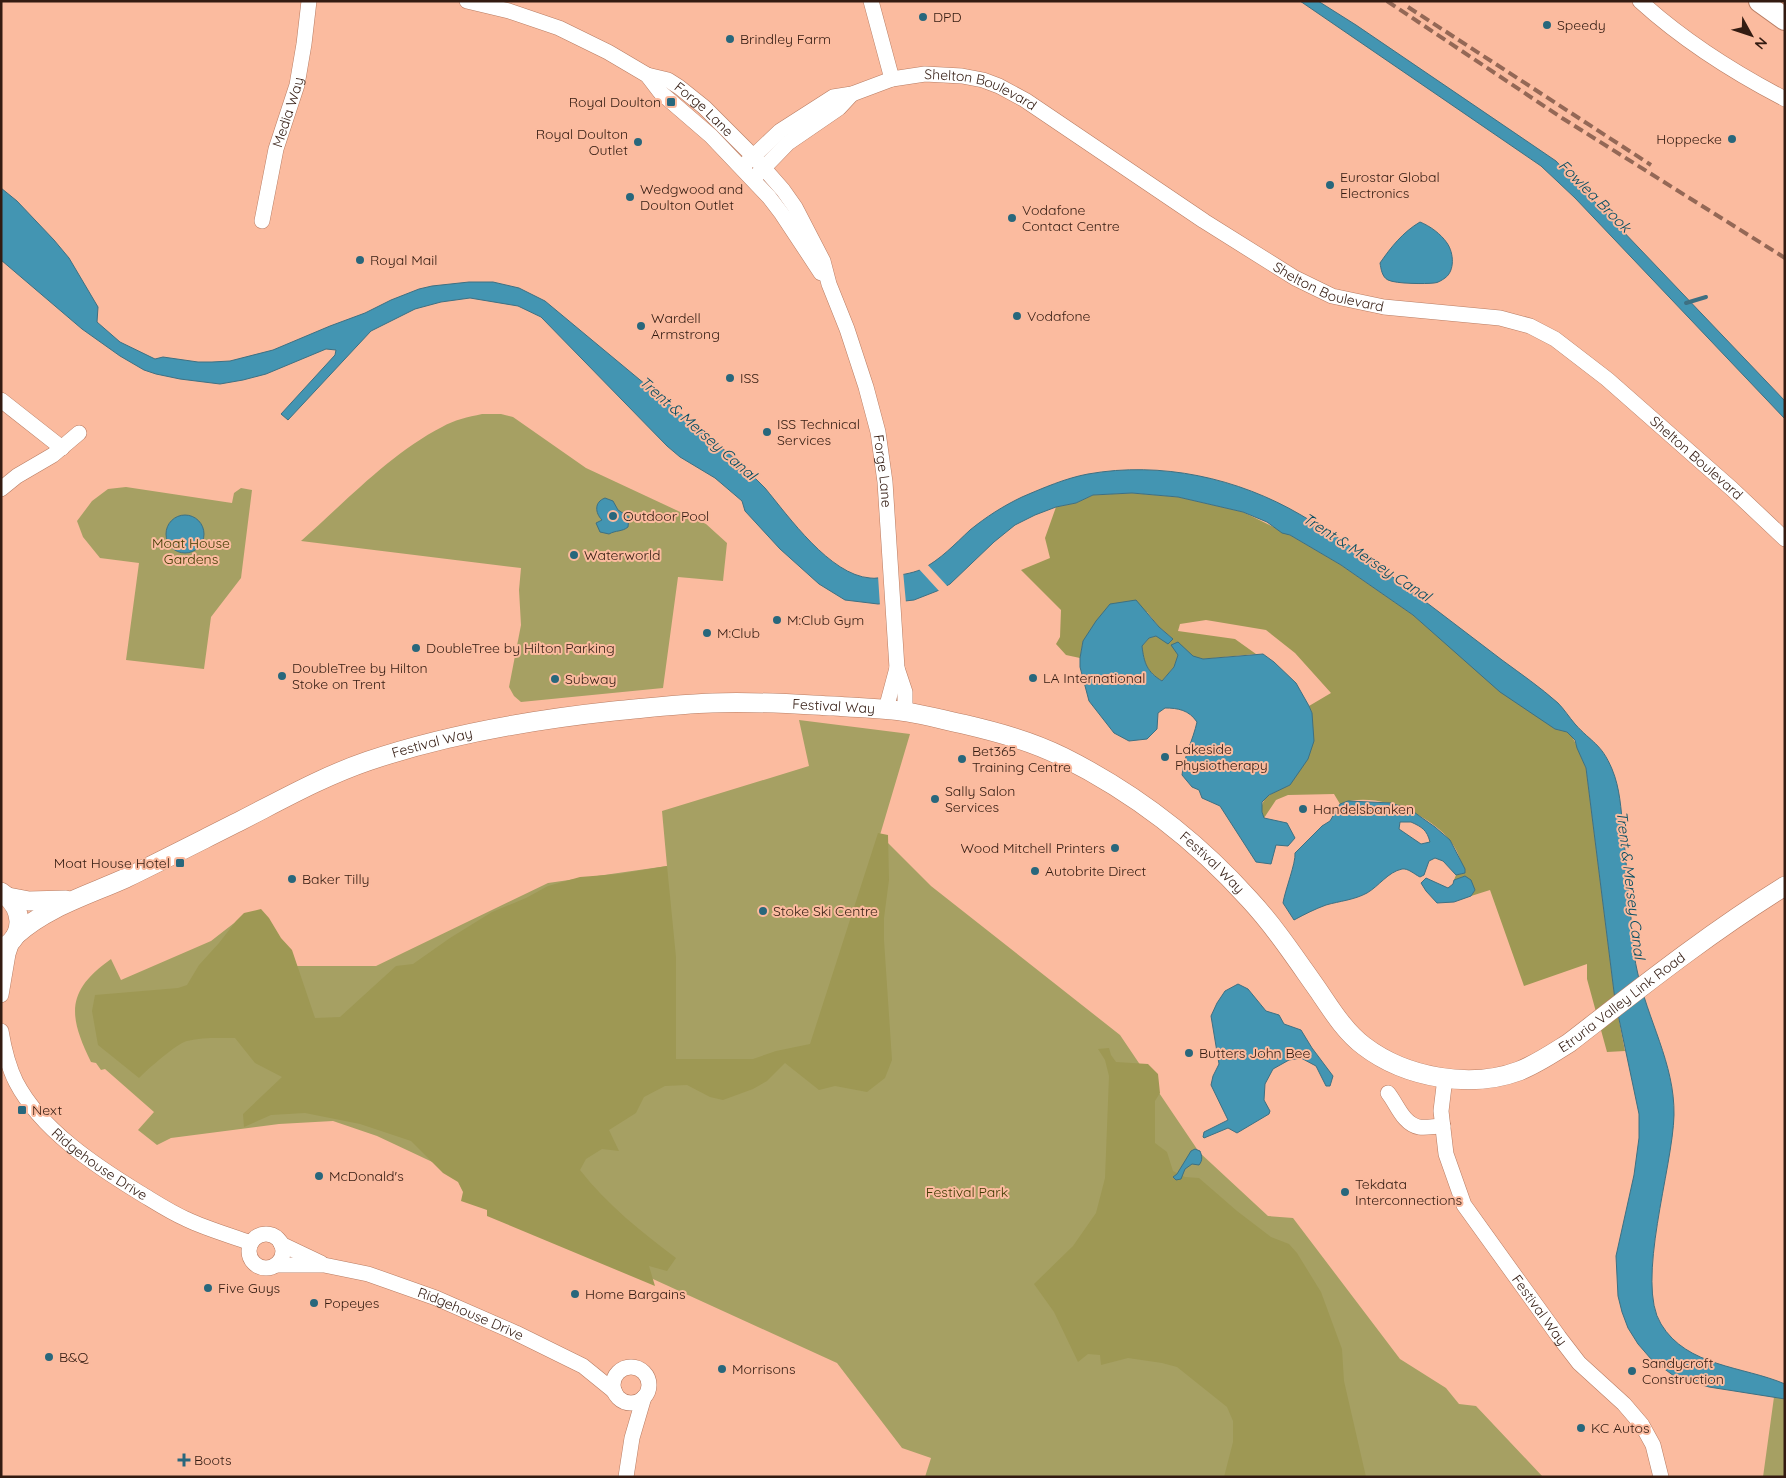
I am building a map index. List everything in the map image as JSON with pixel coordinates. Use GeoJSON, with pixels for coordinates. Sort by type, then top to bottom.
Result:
{"type":"FeatureCollection","features":[{"type":"Feature","properties":{"kind":"highway"},"geometry":{"type":"LineString","coordinates":[[1760,1],[1785,19]]}},
{"type":"Feature","properties":{"kind":"highway"},"geometry":{"type":"LineString","coordinates":[[1767,1],[1785,13]]}},
{"type":"Feature","properties":{"kind":"main road","name":"Festival Way"},"geometry":{"type":"LineString","coordinates":[[10,941],[40,917],[74,899],[98,891],[126,878],[301,790],[365,762],[437,740],[554,717],[712,703],[787,704],[895,710],[1007,735],[1032,743],[1063,757],[1117,786],[1154,811],[1192,842],[1246,895],[1275,930],[1337,1017],[1363,1045],[1398,1065],[1423,1074],[1445,1078]]}},
{"type":"Feature","properties":{"kind":"main road","name":"Etruria Valley Link Road"},"geometry":{"type":"LineString","coordinates":[[1445,1078],[1500,1077],[1520,1070],[1552,1054],[1736,917],[1785,886]]}},
{"type":"Feature","properties":{"kind":"main road","name":"Festival Way"},"geometry":{"type":"LineString","coordinates":[[5,894],[29,901],[74,899]]}},
{"type":"Feature","properties":{"kind":"main road"},"geometry":{"type":"LineString","coordinates":[[5,894],[17,908],[19,918],[10,941]]}},
{"type":"Feature","properties":{"kind":"street","name":"Media Way"},"geometry":{"type":"LineString","coordinates":[[262,221],[276,149],[297,85],[309,1]]}},
{"type":"Feature","properties":{"kind":"street","name":"Forge Lane"},"geometry":{"type":"LineString","coordinates":[[467,1],[509,11],[558,28],[608,52],[647,75],[668,80],[680,87],[704,107],[753,156],[758,173]]}},
{"type":"Feature","properties":{"kind":"street"},"geometry":{"type":"LineString","coordinates":[[871,1],[892,79]]}},
{"type":"Feature","properties":{"kind":"street"},"geometry":{"type":"LineString","coordinates":[[1640,1],[1667,26],[1711,56],[1750,81],[1785,99]]}},
{"type":"Feature","properties":{"kind":"street","name":"Shelton Boulevard"},"geometry":{"type":"LineString","coordinates":[[742,167],[780,131],[833,97],[852,94],[892,79],[925,74],[944,74],[983,80],[1025,100],[1204,221],[1295,278],[1332,296],[1384,307],[1500,318],[1530,326],[1555,339],[1607,379],[1732,489],[1785,539]]}},
{"type":"Feature","properties":{"kind":"street","name":"Forge Lane"},"geometry":{"type":"LineString","coordinates":[[647,75],[660,92],[711,136],[742,167],[758,173],[783,190],[824,261],[828,284],[847,329],[878,432],[885,482],[891,562],[897,668],[895,710]]}},
{"type":"Feature","properties":{"kind":"street","name":"Shelton Boulevard"},"geometry":{"type":"LineString","coordinates":[[758,173],[788,143],[839,108],[852,94]]}},
{"type":"Feature","properties":{"kind":"street"},"geometry":{"type":"LineString","coordinates":[[1,400],[62,448]]}},
{"type":"Feature","properties":{"kind":"street"},"geometry":{"type":"LineString","coordinates":[[1,489],[17,476],[62,448],[79,433]]}},
{"type":"Feature","properties":{"kind":"street"},"geometry":{"type":"LineString","coordinates":[[1,995],[10,941]]}},
{"type":"Feature","properties":{"kind":"street","name":"Ridgehouse Drive"},"geometry":{"type":"LineString","coordinates":[[1,1031],[6,1058],[16,1082],[29,1102],[63,1139],[114,1177],[172,1213],[251,1243]]}},
{"type":"Feature","properties":{"kind":"street","name":"Festival Way"},"geometry":{"type":"LineString","coordinates":[[1445,1078],[1441,1111],[1446,1154],[1464,1205],[1564,1344],[1580,1363],[1624,1404],[1642,1425],[1653,1446],[1661,1477]]}},
{"type":"Feature","properties":{"kind":"street"},"geometry":{"type":"LineString","coordinates":[[1388,1093],[1406,1119],[1412,1124],[1419,1127],[1443,1126]]}},
{"type":"Feature","properties":{"kind":"street"},"geometry":{"type":"LineString","coordinates":[[264,1234],[271,1235],[277,1238],[281,1244],[282,1257],[277,1264],[269,1269],[254,1265],[248,1253],[251,1243],[256,1237],[264,1234]]}},
{"type":"Feature","properties":{"kind":"street","name":"Ridgehouse Drive"},"geometry":{"type":"LineString","coordinates":[[281,1244],[324,1264],[368,1274],[436,1298],[516,1333],[583,1366],[606,1371],[619,1371]]}},
{"type":"Feature","properties":{"kind":"street","name":"Ridgehouse Drive"},"geometry":{"type":"LineString","coordinates":[[277,1264],[324,1264]]}},
{"type":"Feature","properties":{"kind":"street","name":"Ridgehouse Drive"},"geometry":{"type":"LineString","coordinates":[[583,1366],[619,1397]]}},
{"type":"Feature","properties":{"kind":"street"},"geometry":{"type":"LineString","coordinates":[[626,1477],[632,1438],[649,1382],[644,1372],[635,1367],[624,1368],[619,1371],[614,1381],[632,1438]]}},
{"type":"Feature","properties":{"kind":"street"},"geometry":{"type":"LineString","coordinates":[[619,1397],[634,1402],[644,1397]]}},
{"type":"Feature","properties":{"kind":"green space","name":"Waterworld"},"geometry":{"type":"Polygon","coordinates":[[[482,414],[501,414],[513,417],[586,468],[706,524],[727,543],[723,581],[678,577],[663,688],[521,702],[514,696],[509,687],[521,625],[519,590],[521,568],[301,541],[368,479],[404,450],[447,425],[461,419],[482,414]]]}},
{"type":"Feature","properties":{"kind":"green space","name":"Moat House Gardens"},"geometry":{"type":"Polygon","coordinates":[[[126,487],[232,503],[234,493],[241,488],[252,490],[241,578],[211,617],[204,669],[126,660],[139,563],[100,558],[83,537],[77,521],[92,501],[108,489],[126,487]]]}},
{"type":"Feature","properties":{"kind":"green space","name":"Festival Park"},"geometry":{"type":"Polygon","coordinates":[[[799,720],[910,734],[880,835],[931,886],[1120,1035],[1199,1152],[1268,1216],[1293,1218],[1400,1359],[1446,1388],[1459,1404],[1476,1406],[1543,1477],[925,1477],[931,1458],[902,1448],[837,1363],[596,1253],[443,1167],[377,1136],[333,1121],[279,1124],[171,1138],[157,1145],[138,1130],[154,1112],[105,1069],[101,1070],[96,1063],[91,1062],[83,1045],[75,1017],[76,1005],[79,993],[96,971],[111,959],[121,980],[211,941],[238,920],[293,966],[376,966],[548,883],[667,866],[662,811],[809,766],[799,720]]]}},
{"type":"Feature","properties":{"kind":"green space"},"geometry":{"type":"Polygon","coordinates":[[[1774,1397],[1785,1399],[1785,1477],[1763,1477],[1774,1397]]]}},
{"type":"Feature","properties":{"kind":"shaded area"},"geometry":{"type":"Polygon","coordinates":[[[1132,493],[1178,497],[1243,512],[1290,535],[1341,565],[1413,615],[1463,658],[1555,729],[1570,734],[1586,768],[1615,1000],[1625,1051],[1607,1052],[1587,979],[1587,964],[1524,986],[1490,890],[1471,896],[1475,890],[1465,876],[1454,880],[1456,875],[1465,873],[1456,849],[1442,831],[1429,822],[1400,807],[1384,802],[1353,800],[1340,804],[1334,794],[1288,795],[1276,800],[1264,818],[1262,805],[1264,800],[1273,793],[1290,785],[1312,713],[1309,706],[1331,693],[1295,653],[1266,630],[1206,620],[1180,624],[1178,631],[1235,639],[1256,654],[1203,659],[1179,655],[1174,667],[1162,681],[1147,667],[1142,646],[1149,638],[1156,636],[1173,639],[1159,627],[1147,612],[1083,641],[1080,658],[1066,655],[1056,644],[1060,637],[1061,610],[1021,570],[1050,558],[1045,538],[1056,507],[1076,503],[1093,495],[1132,493]]]}},
{"type":"Feature","properties":{"kind":"shaded area"},"geometry":{"type":"Polygon","coordinates":[[[878,833],[888,835],[889,880],[884,918],[884,940],[892,1060],[885,1078],[867,1092],[835,1086],[819,1090],[785,1063],[767,1081],[753,1089],[723,1100],[710,1097],[687,1085],[665,1086],[644,1097],[636,1113],[609,1130],[619,1151],[602,1149],[586,1159],[580,1170],[613,1206],[676,1258],[667,1271],[649,1266],[655,1286],[487,1216],[487,1210],[461,1201],[463,1192],[458,1182],[443,1173],[411,1141],[360,1124],[305,1113],[271,1115],[244,1127],[243,1114],[282,1077],[255,1063],[235,1038],[205,1038],[182,1043],[155,1063],[139,1078],[98,1045],[92,1011],[95,995],[178,988],[187,985],[199,965],[244,913],[261,909],[281,938],[292,950],[315,1018],[340,1017],[396,966],[413,964],[492,912],[526,898],[548,886],[580,877],[619,874],[667,866],[676,957],[676,1059],[753,1059],[776,1051],[810,1044],[878,833]]]}},
{"type":"Feature","properties":{"kind":"shaded area"},"geometry":{"type":"Polygon","coordinates":[[[1109,1048],[1116,1062],[1148,1064],[1158,1074],[1160,1093],[1155,1101],[1155,1143],[1167,1152],[1173,1171],[1185,1177],[1199,1178],[1271,1237],[1289,1244],[1297,1253],[1321,1292],[1342,1349],[1344,1381],[1366,1477],[1224,1477],[1233,1442],[1233,1421],[1227,1407],[1177,1367],[1128,1358],[1101,1365],[1100,1355],[1088,1354],[1078,1362],[1054,1312],[1034,1284],[1073,1246],[1096,1213],[1105,1178],[1109,1076],[1105,1060],[1098,1049],[1109,1048]]]}},
{"type":"Feature","properties":{"kind":"water"},"geometry":{"type":"Polygon","coordinates":[[[1300,1],[1318,1],[1556,161],[1785,401],[1785,419],[1575,198],[1541,166],[1300,1]]]}},
{"type":"Feature","properties":{"kind":"water"},"geometry":{"type":"Polygon","coordinates":[[[1,188],[17,201],[69,258],[98,307],[97,322],[120,342],[155,359],[163,357],[198,362],[230,361],[273,350],[365,313],[391,300],[432,286],[469,282],[493,282],[519,288],[545,301],[740,463],[765,488],[798,528],[826,556],[840,567],[870,578],[918,571],[941,556],[982,521],[1015,500],[1071,478],[1116,471],[1171,472],[1225,482],[1277,502],[1337,537],[1551,697],[1600,748],[1608,760],[1615,776],[1620,799],[1636,964],[1665,1060],[1673,1096],[1672,1137],[1653,1254],[1652,1281],[1654,1305],[1661,1324],[1672,1338],[1685,1349],[1717,1363],[1785,1384],[1785,1399],[1709,1387],[1674,1376],[1651,1359],[1638,1344],[1628,1328],[1622,1312],[1618,1296],[1616,1256],[1634,1175],[1639,1138],[1639,1114],[1615,1000],[1586,768],[1575,740],[1567,732],[1555,729],[1500,692],[1413,615],[1341,565],[1290,535],[1282,533],[1267,522],[1243,512],[1178,497],[1132,493],[1093,495],[1076,503],[1056,507],[1035,515],[1015,525],[994,542],[950,584],[937,591],[914,600],[878,604],[845,600],[819,584],[780,549],[745,511],[742,501],[715,478],[680,457],[667,446],[541,317],[518,306],[470,298],[441,302],[415,309],[371,331],[288,420],[281,414],[335,355],[336,350],[326,349],[266,374],[220,384],[180,379],[144,370],[120,356],[82,329],[1,260],[1,188]]]}},
{"type":"Feature","properties":{"kind":"water"},"geometry":{"type":"Polygon","coordinates":[[[1420,222],[1442,236],[1447,243],[1452,257],[1451,271],[1445,278],[1435,283],[1404,283],[1386,279],[1381,270],[1380,263],[1398,240],[1420,222]]]}},
{"type":"Feature","properties":{"kind":"water","name":"Outdoor Pool"},"geometry":{"type":"Polygon","coordinates":[[[605,498],[613,501],[618,510],[629,517],[628,527],[609,534],[600,532],[596,523],[602,520],[597,511],[597,505],[605,498]]]}},
{"type":"Feature","properties":{"kind":"water"},"geometry":{"type":"Polygon","coordinates":[[[185,515],[198,521],[204,534],[198,547],[185,553],[172,547],[166,534],[172,521],[185,515]]]}},
{"type":"Feature","properties":{"kind":"water"},"geometry":{"type":"Polygon","coordinates":[[[1136,600],[1159,627],[1173,639],[1168,644],[1156,636],[1149,638],[1142,646],[1147,666],[1162,681],[1174,667],[1178,655],[1171,645],[1178,642],[1193,656],[1203,659],[1263,654],[1296,683],[1309,706],[1312,713],[1314,741],[1308,759],[1290,785],[1269,795],[1262,802],[1264,818],[1287,823],[1295,838],[1288,846],[1276,845],[1271,864],[1256,862],[1220,806],[1202,798],[1199,790],[1192,787],[1182,775],[1197,722],[1194,718],[1187,712],[1179,709],[1165,708],[1158,713],[1157,729],[1147,739],[1129,741],[1114,733],[1089,701],[1080,667],[1083,641],[1110,604],[1136,600]]]}},
{"type":"Feature","properties":{"kind":"water"},"geometry":{"type":"Polygon","coordinates":[[[1348,801],[1391,803],[1411,810],[1450,840],[1465,869],[1465,873],[1456,875],[1443,861],[1435,858],[1429,861],[1424,875],[1420,877],[1411,871],[1402,869],[1388,876],[1367,893],[1352,899],[1326,905],[1294,920],[1283,903],[1295,853],[1322,826],[1330,821],[1340,804],[1348,801]],[[1400,822],[1399,829],[1421,844],[1430,842],[1426,832],[1411,822],[1400,822]]]}},
{"type":"Feature","properties":{"kind":"water"},"geometry":{"type":"Polygon","coordinates":[[[1465,876],[1471,880],[1475,890],[1471,896],[1454,902],[1437,903],[1421,883],[1426,878],[1448,888],[1453,884],[1454,880],[1465,876]]]}},
{"type":"Feature","properties":{"kind":"water"},"geometry":{"type":"Polygon","coordinates":[[[1238,984],[1248,989],[1266,1011],[1279,1015],[1284,1024],[1301,1030],[1333,1076],[1330,1086],[1326,1086],[1316,1066],[1301,1058],[1289,1060],[1273,1069],[1265,1084],[1264,1100],[1270,1111],[1269,1114],[1237,1133],[1228,1128],[1204,1138],[1204,1132],[1228,1120],[1211,1085],[1219,1064],[1211,1016],[1225,991],[1238,984]]]}},
{"type":"Feature","properties":{"kind":"water"},"geometry":{"type":"Polygon","coordinates":[[[1195,1149],[1201,1153],[1202,1158],[1199,1165],[1192,1164],[1185,1169],[1181,1179],[1176,1180],[1173,1177],[1177,1174],[1191,1151],[1195,1149]]]}},
{"type":"Feature","properties":{"kind":"pier"},"geometry":{"type":"Polygon","coordinates":[[[926,563],[949,588],[940,592],[918,568],[926,563]]]}},
{"type":"Feature","properties":{"kind":"pier"},"geometry":{"type":"Polygon","coordinates":[[[903,571],[906,603],[880,606],[878,576],[903,571]]]}},
{"type":"Feature","properties":{"kind":"waterway"},"geometry":{"type":"LineString","coordinates":[[1686,303],[1706,297]]}},
{"type":"Feature","properties":{"kind":"railway"},"geometry":{"type":"LineString","coordinates":[[1387,1],[1562,118],[1785,258]]}},
{"type":"Feature","properties":{"kind":"railway"},"geometry":{"type":"LineString","coordinates":[[1408,7],[1651,165]]}},
{"type":"Feature","properties":{"kind":"place","name":"DPD"},"geometry":{"type":"Point","coordinates":[923,17]}},
{"type":"Feature","properties":{"kind":"place","name":"Speedy"},"geometry":{"type":"Point","coordinates":[1547,25]}},
{"type":"Feature","properties":{"kind":"place","name":"Brindley Farm"},"geometry":{"type":"Point","coordinates":[730,39]}},
{"type":"Feature","properties":{"kind":"place","name":"Royal Doulton"},"geometry":{"type":"Point","coordinates":[671,102]}},
{"type":"Feature","properties":{"kind":"place","name":"Hoppecke"},"geometry":{"type":"Point","coordinates":[1732,139]}},
{"type":"Feature","properties":{"kind":"place","name":"Royal Doulton Outlet"},"geometry":{"type":"Point","coordinates":[638,142]}},
{"type":"Feature","properties":{"kind":"place","name":"Eurostar Global Electronics"},"geometry":{"type":"Point","coordinates":[1330,185]}},
{"type":"Feature","properties":{"kind":"place","name":"Wedgwood and Doulton Outlet"},"geometry":{"type":"Point","coordinates":[630,197]}},
{"type":"Feature","properties":{"kind":"place","name":"Vodafone Contact Centre"},"geometry":{"type":"Point","coordinates":[1012,218]}},
{"type":"Feature","properties":{"kind":"place","name":"Royal Mail"},"geometry":{"type":"Point","coordinates":[360,260]}},
{"type":"Feature","properties":{"kind":"place","name":"Vodafone"},"geometry":{"type":"Point","coordinates":[1017,316]}},
{"type":"Feature","properties":{"kind":"place","name":"Wardell Armstrong"},"geometry":{"type":"Point","coordinates":[641,326]}},
{"type":"Feature","properties":{"kind":"place","name":"ISS"},"geometry":{"type":"Point","coordinates":[730,378]}},
{"type":"Feature","properties":{"kind":"place","name":"ISS Technical Services"},"geometry":{"type":"Point","coordinates":[767,432]}},
{"type":"Feature","properties":{"kind":"place","name":"Outdoor Pool"},"geometry":{"type":"Point","coordinates":[613,516]}},
{"type":"Feature","properties":{"kind":"place","name":"Waterworld"},"geometry":{"type":"Point","coordinates":[574,555]}},
{"type":"Feature","properties":{"kind":"place","name":"M:Club Gym"},"geometry":{"type":"Point","coordinates":[777,620]}},
{"type":"Feature","properties":{"kind":"place","name":"M:Club"},"geometry":{"type":"Point","coordinates":[707,633]}},
{"type":"Feature","properties":{"kind":"place","name":"DoubleTree by Hilton Parking"},"geometry":{"type":"Point","coordinates":[416,648]}},
{"type":"Feature","properties":{"kind":"place","name":"DoubleTree by Hilton Stoke on Trent"},"geometry":{"type":"Point","coordinates":[282,676]}},
{"type":"Feature","properties":{"kind":"place","name":"LA International"},"geometry":{"type":"Point","coordinates":[1033,678]}},
{"type":"Feature","properties":{"kind":"place","name":"Subway"},"geometry":{"type":"Point","coordinates":[555,679]}},
{"type":"Feature","properties":{"kind":"place","name":"Lakeside Physiotherapy"},"geometry":{"type":"Point","coordinates":[1165,757]}},
{"type":"Feature","properties":{"kind":"place","name":"Bet365 Training Centre"},"geometry":{"type":"Point","coordinates":[962,759]}},
{"type":"Feature","properties":{"kind":"place","name":"Sally Salon Services"},"geometry":{"type":"Point","coordinates":[935,799]}},
{"type":"Feature","properties":{"kind":"place","name":"Handelsbanken"},"geometry":{"type":"Point","coordinates":[1303,809]}},
{"type":"Feature","properties":{"kind":"place","name":"Wood Mitchell Printers"},"geometry":{"type":"Point","coordinates":[1115,848]}},
{"type":"Feature","properties":{"kind":"place","name":"Moat House Hotel"},"geometry":{"type":"Point","coordinates":[180,863]}},
{"type":"Feature","properties":{"kind":"place","name":"Autobrite Direct"},"geometry":{"type":"Point","coordinates":[1035,871]}},
{"type":"Feature","properties":{"kind":"place","name":"Baker Tilly"},"geometry":{"type":"Point","coordinates":[292,879]}},
{"type":"Feature","properties":{"kind":"place","name":"Stoke Ski Centre"},"geometry":{"type":"Point","coordinates":[763,911]}},
{"type":"Feature","properties":{"kind":"place","name":"Butters John Bee"},"geometry":{"type":"Point","coordinates":[1189,1053]}},
{"type":"Feature","properties":{"kind":"place","name":"Next"},"geometry":{"type":"Point","coordinates":[22,1110]}},
{"type":"Feature","properties":{"kind":"place","name":"McDonald's"},"geometry":{"type":"Point","coordinates":[319,1176]}},
{"type":"Feature","properties":{"kind":"place","name":"Tekdata Interconnections"},"geometry":{"type":"Point","coordinates":[1345,1192]}},
{"type":"Feature","properties":{"kind":"place","name":"Five Guys"},"geometry":{"type":"Point","coordinates":[208,1288]}},
{"type":"Feature","properties":{"kind":"place","name":"Home Bargains"},"geometry":{"type":"Point","coordinates":[575,1294]}},
{"type":"Feature","properties":{"kind":"place","name":"Popeyes"},"geometry":{"type":"Point","coordinates":[314,1303]}},
{"type":"Feature","properties":{"kind":"place","name":"B&Q"},"geometry":{"type":"Point","coordinates":[49,1357]}},
{"type":"Feature","properties":{"kind":"place","name":"Morrisons"},"geometry":{"type":"Point","coordinates":[722,1369]}},
{"type":"Feature","properties":{"kind":"place","name":"Sandycroft Construction"},"geometry":{"type":"Point","coordinates":[1632,1371]}},
{"type":"Feature","properties":{"kind":"place","name":"KC Autos"},"geometry":{"type":"Point","coordinates":[1581,1428]}},
{"type":"Feature","properties":{"kind":"place","name":"Boots"},"geometry":{"type":"Point","coordinates":[184,1460]}},
{"type":"Feature","properties":{"kind":"water label","name":"Fowlea Brook"},"geometry":{"type":"Point","coordinates":[1595,196]}},
{"type":"Feature","properties":{"kind":"water label","name":"Trent & Mersey Canal"},"geometry":{"type":"Point","coordinates":[698,428]}},
{"type":"Feature","properties":{"kind":"water label","name":"Trent & Mersey Canal"},"geometry":{"type":"Point","coordinates":[1367,557]}},
{"type":"Feature","properties":{"kind":"water label","name":"Trent & Mersey Canal"},"geometry":{"type":"Point","coordinates":[1631,885]}}]}
